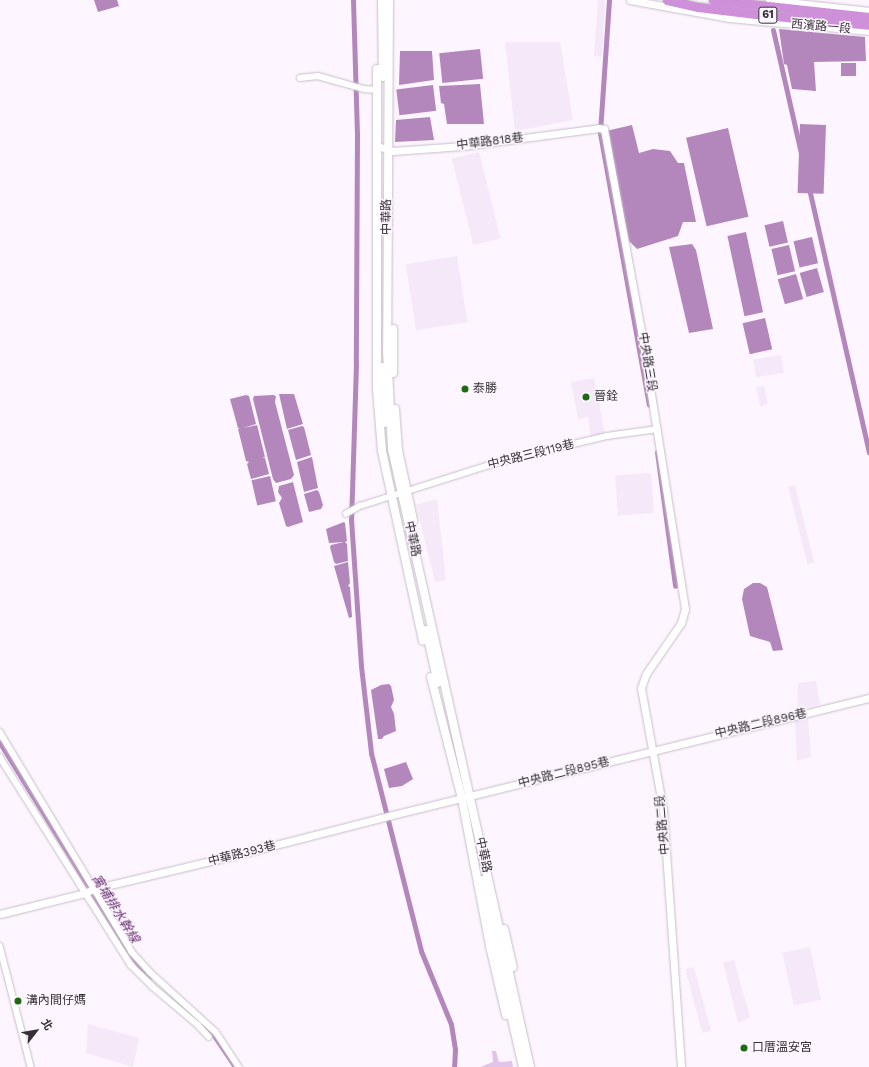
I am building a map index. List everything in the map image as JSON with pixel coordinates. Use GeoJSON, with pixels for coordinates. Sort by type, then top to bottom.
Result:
{"type":"FeatureCollection","features":[{"type":"Feature","properties":{"kind":"highway","name":"61"},"geometry":{"type":"LineString","coordinates":[[667,0],[698,7],[869,26]]}},
{"type":"Feature","properties":{"kind":"highway","name":"61"},"geometry":{"type":"LineString","coordinates":[[713,0],[869,18]]}},
{"type":"Feature","properties":{"kind":"highway"},"geometry":{"type":"LineString","coordinates":[[828,27],[836,24],[869,26]]}},
{"type":"Feature","properties":{"kind":"main road","name":"中華路"},"geometry":{"type":"LineString","coordinates":[[378,0],[377,90],[385,148]]}},
{"type":"Feature","properties":{"kind":"main road","name":"中華路"},"geometry":{"type":"LineString","coordinates":[[382,0],[385,148],[392,264],[394,389],[400,494],[427,662],[469,797],[536,1067]]}},
{"type":"Feature","properties":{"kind":"main road","name":"中華路"},"geometry":{"type":"LineString","coordinates":[[385,148],[389,0]]}},
{"type":"Feature","properties":{"kind":"main road","name":"中華路"},"geometry":{"type":"LineString","coordinates":[[392,0],[376,389],[382,451],[400,494],[530,1067]]}},
{"type":"Feature","properties":{"kind":"main road","name":"中華路"},"geometry":{"type":"LineString","coordinates":[[469,797],[490,946],[518,1067]]}},
{"type":"Feature","properties":{"kind":"main road","name":"中華路"},"geometry":{"type":"LineString","coordinates":[[469,797],[495,944],[523,1067]]}},
{"type":"Feature","properties":{"kind":"street","name":"西濱路一段"},"geometry":{"type":"LineString","coordinates":[[630,0],[729,18],[869,31]]}},
{"type":"Feature","properties":{"kind":"street","name":"西濱路一段"},"geometry":{"type":"LineString","coordinates":[[769,0],[869,11]]}},
{"type":"Feature","properties":{"kind":"street"},"geometry":{"type":"LineString","coordinates":[[300,78],[318,76],[364,89],[377,90]]}},
{"type":"Feature","properties":{"kind":"street","name":"中華路818巷"},"geometry":{"type":"LineString","coordinates":[[385,148],[463,146],[598,128],[604,129]]}},
{"type":"Feature","properties":{"kind":"street","name":"中央路三段"},"geometry":{"type":"LineString","coordinates":[[604,129],[658,429],[683,596]]}},
{"type":"Feature","properties":{"kind":"street","name":"中央路三段119巷"},"geometry":{"type":"LineString","coordinates":[[346,514],[356,508],[502,461],[607,436],[658,429]]}},
{"type":"Feature","properties":{"kind":"street","name":"中央路二段"},"geometry":{"type":"LineString","coordinates":[[681,1067],[663,809],[642,684],[646,674],[682,623],[685,609],[683,596]]}},
{"type":"Feature","properties":{"kind":"street","name":"中央路二段896巷"},"geometry":{"type":"LineString","coordinates":[[653,750],[869,698]]}},
{"type":"Feature","properties":{"kind":"street"},"geometry":{"type":"LineString","coordinates":[[0,732],[132,952],[150,972],[216,1032],[239,1067]]}},
{"type":"Feature","properties":{"kind":"street","name":"中央路二段895巷"},"geometry":{"type":"LineString","coordinates":[[469,797],[653,750]]}},
{"type":"Feature","properties":{"kind":"street"},"geometry":{"type":"LineString","coordinates":[[15,756],[1,758],[131,965],[152,986],[210,1037]]}},
{"type":"Feature","properties":{"kind":"street","name":"中華路393巷"},"geometry":{"type":"LineString","coordinates":[[0,914],[85,893],[94,889],[252,852],[390,815],[469,797]]}},
{"type":"Feature","properties":{"kind":"street"},"geometry":{"type":"LineString","coordinates":[[0,946],[31,1067]]}},
{"type":"Feature","properties":{"kind":"shaded area"},"geometry":{"type":"Polygon","coordinates":[[[94,0],[117,0],[119,6],[98,12],[94,0]]]}},
{"type":"Feature","properties":{"kind":"shaded area"},"geometry":{"type":"Polygon","coordinates":[[[598,0],[605,0],[602,57],[594,56],[598,0]]]}},
{"type":"Feature","properties":{"kind":"shaded area"},"geometry":{"type":"Polygon","coordinates":[[[779,29],[865,37],[866,61],[814,62],[816,91],[792,89],[787,65],[784,64],[779,29]]]}},
{"type":"Feature","properties":{"kind":"shaded area"},"geometry":{"type":"Polygon","coordinates":[[[505,42],[560,42],[573,120],[515,131],[505,42]]]}},
{"type":"Feature","properties":{"kind":"shaded area"},"geometry":{"type":"Polygon","coordinates":[[[480,49],[483,79],[442,83],[439,53],[480,49]]]}},
{"type":"Feature","properties":{"kind":"shaded area"},"geometry":{"type":"Polygon","coordinates":[[[400,51],[432,51],[434,80],[399,85],[400,51]]]}},
{"type":"Feature","properties":{"kind":"shaded area"},"geometry":{"type":"Polygon","coordinates":[[[841,63],[856,63],[856,76],[841,76],[841,63]]]}},
{"type":"Feature","properties":{"kind":"shaded area"},"geometry":{"type":"Polygon","coordinates":[[[480,84],[484,124],[447,124],[444,104],[441,103],[439,86],[480,84]]]}},
{"type":"Feature","properties":{"kind":"shaded area"},"geometry":{"type":"Polygon","coordinates":[[[433,85],[436,111],[399,115],[396,90],[433,85]]]}},
{"type":"Feature","properties":{"kind":"shaded area"},"geometry":{"type":"Polygon","coordinates":[[[430,117],[434,140],[395,142],[396,120],[430,117]]]}},
{"type":"Feature","properties":{"kind":"shaded area"},"geometry":{"type":"Polygon","coordinates":[[[800,124],[826,125],[824,194],[798,193],[800,124]]]}},
{"type":"Feature","properties":{"kind":"shaded area"},"geometry":{"type":"Polygon","coordinates":[[[632,125],[639,153],[653,149],[670,151],[678,163],[684,163],[696,222],[683,222],[678,236],[637,249],[629,241],[606,131],[632,125]]]}},
{"type":"Feature","properties":{"kind":"shaded area"},"geometry":{"type":"Polygon","coordinates":[[[728,128],[748,217],[707,226],[686,138],[728,128]]]}},
{"type":"Feature","properties":{"kind":"shaded area"},"geometry":{"type":"Polygon","coordinates":[[[479,152],[501,238],[473,245],[452,159],[479,152]]]}},
{"type":"Feature","properties":{"kind":"shaded area"},"geometry":{"type":"Polygon","coordinates":[[[783,221],[788,242],[769,247],[764,225],[783,221]]]}},
{"type":"Feature","properties":{"kind":"shaded area"},"geometry":{"type":"Polygon","coordinates":[[[746,232],[763,312],[744,316],[727,236],[746,232]]]}},
{"type":"Feature","properties":{"kind":"shaded area"},"geometry":{"type":"Polygon","coordinates":[[[812,237],[818,263],[800,268],[793,241],[812,237]]]}},
{"type":"Feature","properties":{"kind":"shaded area"},"geometry":{"type":"Polygon","coordinates":[[[692,244],[696,250],[713,329],[689,333],[669,247],[692,244]]]}},
{"type":"Feature","properties":{"kind":"shaded area"},"geometry":{"type":"Polygon","coordinates":[[[789,245],[795,271],[778,275],[771,249],[789,245]]]}},
{"type":"Feature","properties":{"kind":"shaded area"},"geometry":{"type":"Polygon","coordinates":[[[457,256],[467,322],[416,330],[406,264],[457,256]]]}},
{"type":"Feature","properties":{"kind":"shaded area"},"geometry":{"type":"Polygon","coordinates":[[[817,268],[824,292],[807,297],[800,273],[817,268]]]}},
{"type":"Feature","properties":{"kind":"shaded area"},"geometry":{"type":"Polygon","coordinates":[[[796,274],[803,299],[785,304],[778,279],[796,274]]]}},
{"type":"Feature","properties":{"kind":"shaded area"},"geometry":{"type":"Polygon","coordinates":[[[765,318],[772,349],[750,354],[743,323],[765,318]]]}},
{"type":"Feature","properties":{"kind":"shaded area"},"geometry":{"type":"Polygon","coordinates":[[[781,355],[784,373],[756,377],[753,359],[781,355]]]}},
{"type":"Feature","properties":{"kind":"shaded area","name":"晉銓"},"geometry":{"type":"Polygon","coordinates":[[[594,378],[605,435],[591,437],[588,417],[578,419],[571,382],[594,378]]]}},
{"type":"Feature","properties":{"kind":"shaded area"},"geometry":{"type":"Polygon","coordinates":[[[764,386],[768,405],[760,406],[756,388],[764,386]]]}},
{"type":"Feature","properties":{"kind":"shaded area"},"geometry":{"type":"Polygon","coordinates":[[[279,394],[294,394],[303,424],[287,429],[279,394]]]}},
{"type":"Feature","properties":{"kind":"shaded area"},"geometry":{"type":"Polygon","coordinates":[[[246,395],[249,396],[256,424],[243,428],[257,425],[265,457],[262,458],[265,458],[269,474],[251,479],[247,464],[249,462],[246,461],[238,429],[240,428],[238,428],[230,399],[246,395]]]}},
{"type":"Feature","properties":{"kind":"shaded area"},"geometry":{"type":"Polygon","coordinates":[[[254,396],[276,396],[275,402],[294,475],[291,479],[276,483],[273,479],[253,399],[254,396]]]}},
{"type":"Feature","properties":{"kind":"shaded area"},"geometry":{"type":"Polygon","coordinates":[[[302,426],[304,427],[311,455],[296,460],[288,430],[302,426]]]}},
{"type":"Feature","properties":{"kind":"shaded area"},"geometry":{"type":"Polygon","coordinates":[[[312,457],[318,488],[304,492],[297,462],[312,457]]]}},
{"type":"Feature","properties":{"kind":"shaded area"},"geometry":{"type":"Polygon","coordinates":[[[651,473],[654,513],[618,515],[615,476],[651,473]]]}},
{"type":"Feature","properties":{"kind":"shaded area"},"geometry":{"type":"Polygon","coordinates":[[[270,476],[276,501],[257,506],[251,480],[270,476]]]}},
{"type":"Feature","properties":{"kind":"shaded area"},"geometry":{"type":"Polygon","coordinates":[[[293,482],[303,522],[288,527],[286,526],[279,503],[282,498],[278,492],[279,486],[293,482]]]}},
{"type":"Feature","properties":{"kind":"shaded area"},"geometry":{"type":"Polygon","coordinates":[[[795,485],[814,563],[808,564],[788,487],[795,485]]]}},
{"type":"Feature","properties":{"kind":"shaded area"},"geometry":{"type":"Polygon","coordinates":[[[317,490],[323,505],[321,509],[309,512],[304,494],[317,490]]]}},
{"type":"Feature","properties":{"kind":"shaded area"},"geometry":{"type":"Polygon","coordinates":[[[437,499],[446,580],[435,582],[416,505],[437,499]]]}},
{"type":"Feature","properties":{"kind":"shaded area"},"geometry":{"type":"Polygon","coordinates":[[[344,522],[348,561],[336,564],[334,562],[330,547],[331,545],[344,542],[329,543],[326,529],[344,522]]]}},
{"type":"Feature","properties":{"kind":"shaded area"},"geometry":{"type":"Polygon","coordinates":[[[348,562],[350,583],[348,586],[350,587],[352,617],[349,618],[334,566],[348,562]]]}},
{"type":"Feature","properties":{"kind":"shaded area"},"geometry":{"type":"Polygon","coordinates":[[[753,583],[760,583],[767,587],[783,650],[773,651],[770,642],[750,636],[742,599],[744,589],[753,583]]]}},
{"type":"Feature","properties":{"kind":"shaded area"},"geometry":{"type":"Polygon","coordinates":[[[816,681],[820,704],[797,710],[798,683],[816,681]]]}},
{"type":"Feature","properties":{"kind":"shaded area"},"geometry":{"type":"Polygon","coordinates":[[[389,684],[391,686],[394,700],[391,707],[394,714],[396,731],[384,736],[382,739],[378,739],[371,690],[381,685],[389,684]]]}},
{"type":"Feature","properties":{"kind":"shaded area"},"geometry":{"type":"Polygon","coordinates":[[[808,718],[811,757],[797,761],[795,722],[808,718]]]}},
{"type":"Feature","properties":{"kind":"shaded area"},"geometry":{"type":"Polygon","coordinates":[[[406,762],[413,779],[402,786],[389,788],[384,769],[406,762]]]}},
{"type":"Feature","properties":{"kind":"shaded area"},"geometry":{"type":"Polygon","coordinates":[[[810,947],[821,1000],[794,1006],[783,953],[810,947]]]}},
{"type":"Feature","properties":{"kind":"shaded area"},"geometry":{"type":"Polygon","coordinates":[[[734,960],[750,1017],[738,1023],[723,962],[734,960]]]}},
{"type":"Feature","properties":{"kind":"shaded area"},"geometry":{"type":"Polygon","coordinates":[[[694,967],[711,1031],[702,1033],[685,969],[694,967]]]}},
{"type":"Feature","properties":{"kind":"shaded area"},"geometry":{"type":"Polygon","coordinates":[[[88,1024],[139,1038],[133,1067],[86,1053],[88,1024]]]}},
{"type":"Feature","properties":{"kind":"shaded area"},"geometry":{"type":"Polygon","coordinates":[[[492,1051],[496,1051],[499,1062],[512,1061],[513,1067],[480,1067],[493,1062],[492,1051]]]}},
{"type":"Feature","properties":{"kind":"waterway"},"geometry":{"type":"LineString","coordinates":[[353,0],[357,135],[356,364],[351,519],[361,666],[371,753],[421,951],[451,1024],[455,1050],[454,1067]]}},
{"type":"Feature","properties":{"kind":"waterway"},"geometry":{"type":"LineString","coordinates":[[609,0],[600,133],[649,405]]}},
{"type":"Feature","properties":{"kind":"waterway"},"geometry":{"type":"LineString","coordinates":[[773,30],[869,452]]}},
{"type":"Feature","properties":{"kind":"waterway"},"geometry":{"type":"LineString","coordinates":[[657,452],[675,586]]}},
{"type":"Feature","properties":{"kind":"waterway","name":"寓埔排水幹線"},"geometry":{"type":"LineString","coordinates":[[0,743],[125,946],[139,966],[151,976]]}},
{"type":"Feature","properties":{"kind":"waterway","name":"寓埔排水幹線"},"geometry":{"type":"LineString","coordinates":[[204,1024],[213,1034],[235,1067]]}},
{"type":"Feature","properties":{"kind":"place","name":"泰勝"},"geometry":{"type":"Point","coordinates":[465,389]}},
{"type":"Feature","properties":{"kind":"place","name":"晉銓"},"geometry":{"type":"Point","coordinates":[586,397]}},
{"type":"Feature","properties":{"kind":"place","name":"溝內間仔媽"},"geometry":{"type":"Point","coordinates":[18,1001]}},
{"type":"Feature","properties":{"kind":"place","name":"口厝溫安宮"},"geometry":{"type":"Point","coordinates":[744,1048]}}]}
